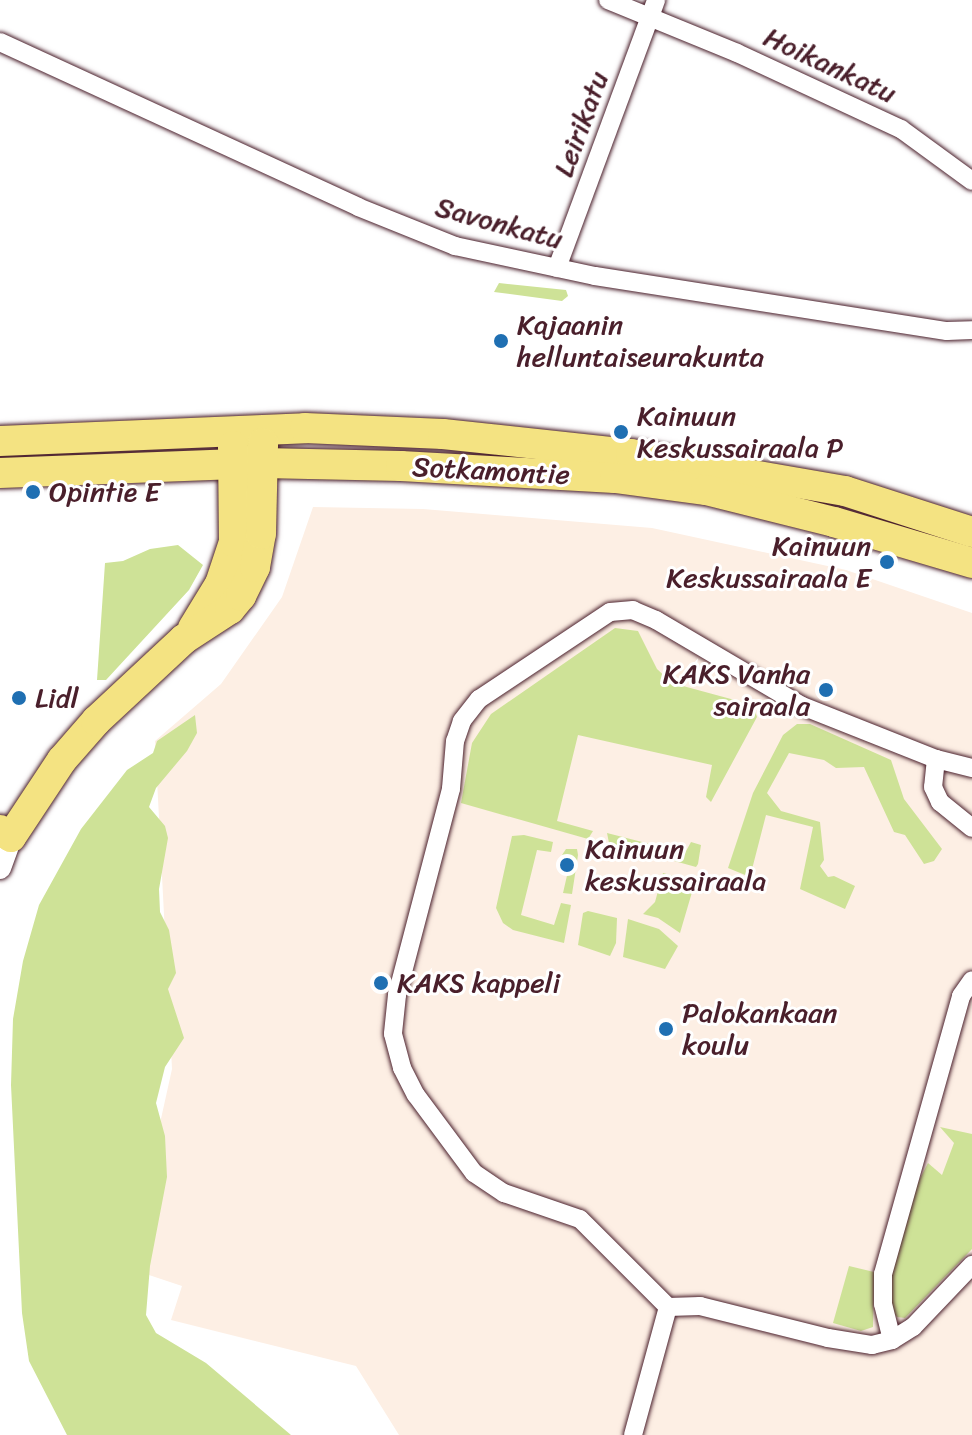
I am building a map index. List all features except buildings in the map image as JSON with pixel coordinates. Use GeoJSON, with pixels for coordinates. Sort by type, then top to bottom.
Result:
{"type":"FeatureCollection","features":[{"type":"Feature","properties":{"kind":"highway","name":"Sotkamontie"},"geometry":{"type":"LineString","coordinates":[[0,441],[248,430],[443,434],[631,454],[845,491],[972,532]]}},
{"type":"Feature","properties":{"kind":"highway"},"geometry":{"type":"LineString","coordinates":[[5,834],[96,721],[184,639],[230,609],[249,582],[261,534],[263,463],[248,430]]}},
{"type":"Feature","properties":{"kind":"highway"},"geometry":{"type":"LineString","coordinates":[[184,639],[214,595],[234,542],[232,464],[248,430]]}},
{"type":"Feature","properties":{"kind":"highway","name":"Sotkamontie"},"geometry":{"type":"LineString","coordinates":[[0,473],[263,463],[401,466],[615,478],[706,490],[834,522],[972,563]]}},
{"type":"Feature","properties":{"kind":"street","name":"Hoikankatu"},"geometry":{"type":"LineString","coordinates":[[608,0],[653,8],[737,53],[901,129],[972,181]]}},
{"type":"Feature","properties":{"kind":"street","name":"Leirikatu"},"geometry":{"type":"LineString","coordinates":[[557,268],[653,8]]}},
{"type":"Feature","properties":{"kind":"street","name":"Savonkatu"},"geometry":{"type":"LineString","coordinates":[[0,42],[420,232],[491,256],[947,331],[972,330]]}},
{"type":"Feature","properties":{"kind":"street"},"geometry":{"type":"LineString","coordinates":[[972,768],[936,759],[802,706],[676,629],[633,610],[621,609],[599,619],[479,699],[462,721],[455,741],[451,789],[395,1006],[393,1034],[402,1068],[416,1095],[474,1173],[504,1193],[580,1219],[668,1307],[700,1306],[828,1338],[872,1345],[892,1340],[913,1327],[972,1265]]}},
{"type":"Feature","properties":{"kind":"street"},"geometry":{"type":"LineString","coordinates":[[936,759],[933,787],[940,802],[953,816],[972,828]]}},
{"type":"Feature","properties":{"kind":"street"},"geometry":{"type":"LineString","coordinates":[[0,868],[5,834]]}},
{"type":"Feature","properties":{"kind":"street"},"geometry":{"type":"LineString","coordinates":[[892,1340],[883,1304],[883,1274],[961,996],[972,980]]}},
{"type":"Feature","properties":{"kind":"street"},"geometry":{"type":"LineString","coordinates":[[633,1435],[668,1307]]}},
{"type":"Feature","properties":{"kind":"shaded area","name":"Kainuun keskussairaala"},"geometry":{"type":"Polygon","coordinates":[[[313,507],[423,509],[652,528],[846,570],[972,613],[972,1435],[399,1435],[356,1366],[171,1320],[182,1286],[128,1268],[172,1069],[155,741],[221,684],[282,597],[313,507]]]}},
{"type":"Feature","properties":{"kind":"green space"},"geometry":{"type":"Polygon","coordinates":[[[499,283],[566,290],[568,296],[562,301],[494,292],[499,283]]]}},
{"type":"Feature","properties":{"kind":"green space"},"geometry":{"type":"Polygon","coordinates":[[[178,545],[203,565],[189,590],[106,680],[97,680],[105,563],[123,561],[150,549],[178,545]]]}},
{"type":"Feature","properties":{"kind":"green space"},"geometry":{"type":"Polygon","coordinates":[[[615,628],[638,631],[657,669],[672,683],[753,705],[757,717],[711,802],[706,797],[712,765],[578,735],[557,821],[593,831],[588,839],[461,803],[472,743],[491,714],[615,628]]]}},
{"type":"Feature","properties":{"kind":"green space"},"geometry":{"type":"Polygon","coordinates":[[[195,715],[197,733],[187,751],[156,788],[149,807],[165,826],[168,838],[159,889],[160,912],[169,930],[176,973],[168,989],[184,1038],[165,1067],[156,1103],[165,1136],[167,1177],[150,1266],[146,1315],[156,1333],[206,1363],[291,1435],[67,1435],[29,1361],[22,1313],[11,1085],[13,1019],[23,961],[39,905],[81,829],[127,770],[153,753],[157,741],[195,715]]]}},
{"type":"Feature","properties":{"kind":"green space"},"geometry":{"type":"Polygon","coordinates":[[[797,724],[810,724],[891,760],[904,799],[942,849],[934,861],[924,864],[905,835],[894,832],[864,767],[836,768],[824,760],[789,753],[767,793],[781,811],[820,822],[824,860],[820,866],[828,877],[834,876],[855,886],[845,909],[800,889],[813,827],[766,815],[750,877],[728,868],[753,793],[783,735],[797,724]]]}},
{"type":"Feature","properties":{"kind":"green space"},"geometry":{"type":"Polygon","coordinates":[[[607,833],[685,853],[691,842],[701,845],[698,864],[696,867],[609,843],[607,833]]]}},
{"type":"Feature","properties":{"kind":"green space"},"geometry":{"type":"Polygon","coordinates":[[[524,835],[553,842],[551,852],[537,850],[521,915],[554,925],[561,903],[571,905],[564,943],[513,930],[503,923],[496,908],[512,836],[524,835]]]}},
{"type":"Feature","properties":{"kind":"green space"},"geometry":{"type":"Polygon","coordinates":[[[566,849],[577,849],[578,855],[572,894],[563,893],[571,858],[562,855],[566,849]]]}},
{"type":"Feature","properties":{"kind":"green space"},"geometry":{"type":"Polygon","coordinates":[[[663,873],[695,882],[680,933],[658,918],[643,914],[655,902],[663,873]]]}},
{"type":"Feature","properties":{"kind":"green space"},"geometry":{"type":"Polygon","coordinates":[[[588,911],[617,918],[616,943],[610,956],[578,945],[583,913],[588,911]]]}},
{"type":"Feature","properties":{"kind":"green space"},"geometry":{"type":"Polygon","coordinates":[[[628,919],[659,929],[678,946],[665,969],[623,957],[628,919]]]}},
{"type":"Feature","properties":{"kind":"green space"},"geometry":{"type":"Polygon","coordinates":[[[940,1127],[972,1134],[972,1249],[905,1318],[897,1317],[892,1311],[891,1279],[913,1192],[928,1163],[942,1175],[954,1143],[940,1127]]]}},
{"type":"Feature","properties":{"kind":"green space"},"geometry":{"type":"Polygon","coordinates":[[[849,1266],[874,1272],[873,1327],[861,1331],[833,1323],[849,1266]]]}},
{"type":"Feature","properties":{"kind":"place","name":"Kajaanin helluntaiseurakunta"},"geometry":{"type":"Point","coordinates":[501,341]}},
{"type":"Feature","properties":{"kind":"place","name":"Kainuun Keskussairaala P"},"geometry":{"type":"Point","coordinates":[621,432]}},
{"type":"Feature","properties":{"kind":"place","name":"Opintie E"},"geometry":{"type":"Point","coordinates":[33,492]}},
{"type":"Feature","properties":{"kind":"place","name":"Kainuun Keskussairaala E"},"geometry":{"type":"Point","coordinates":[887,562]}},
{"type":"Feature","properties":{"kind":"place","name":"KAKS Vanha sairaala"},"geometry":{"type":"Point","coordinates":[826,690]}},
{"type":"Feature","properties":{"kind":"place","name":"Lidl"},"geometry":{"type":"Point","coordinates":[19,698]}},
{"type":"Feature","properties":{"kind":"place","name":"Kainuun keskussairaala"},"geometry":{"type":"Point","coordinates":[567,865]}},
{"type":"Feature","properties":{"kind":"place","name":"KAKS kappeli"},"geometry":{"type":"Point","coordinates":[381,983]}},
{"type":"Feature","properties":{"kind":"place","name":"Palokankaan koulu"},"geometry":{"type":"Point","coordinates":[666,1029]}}]}
